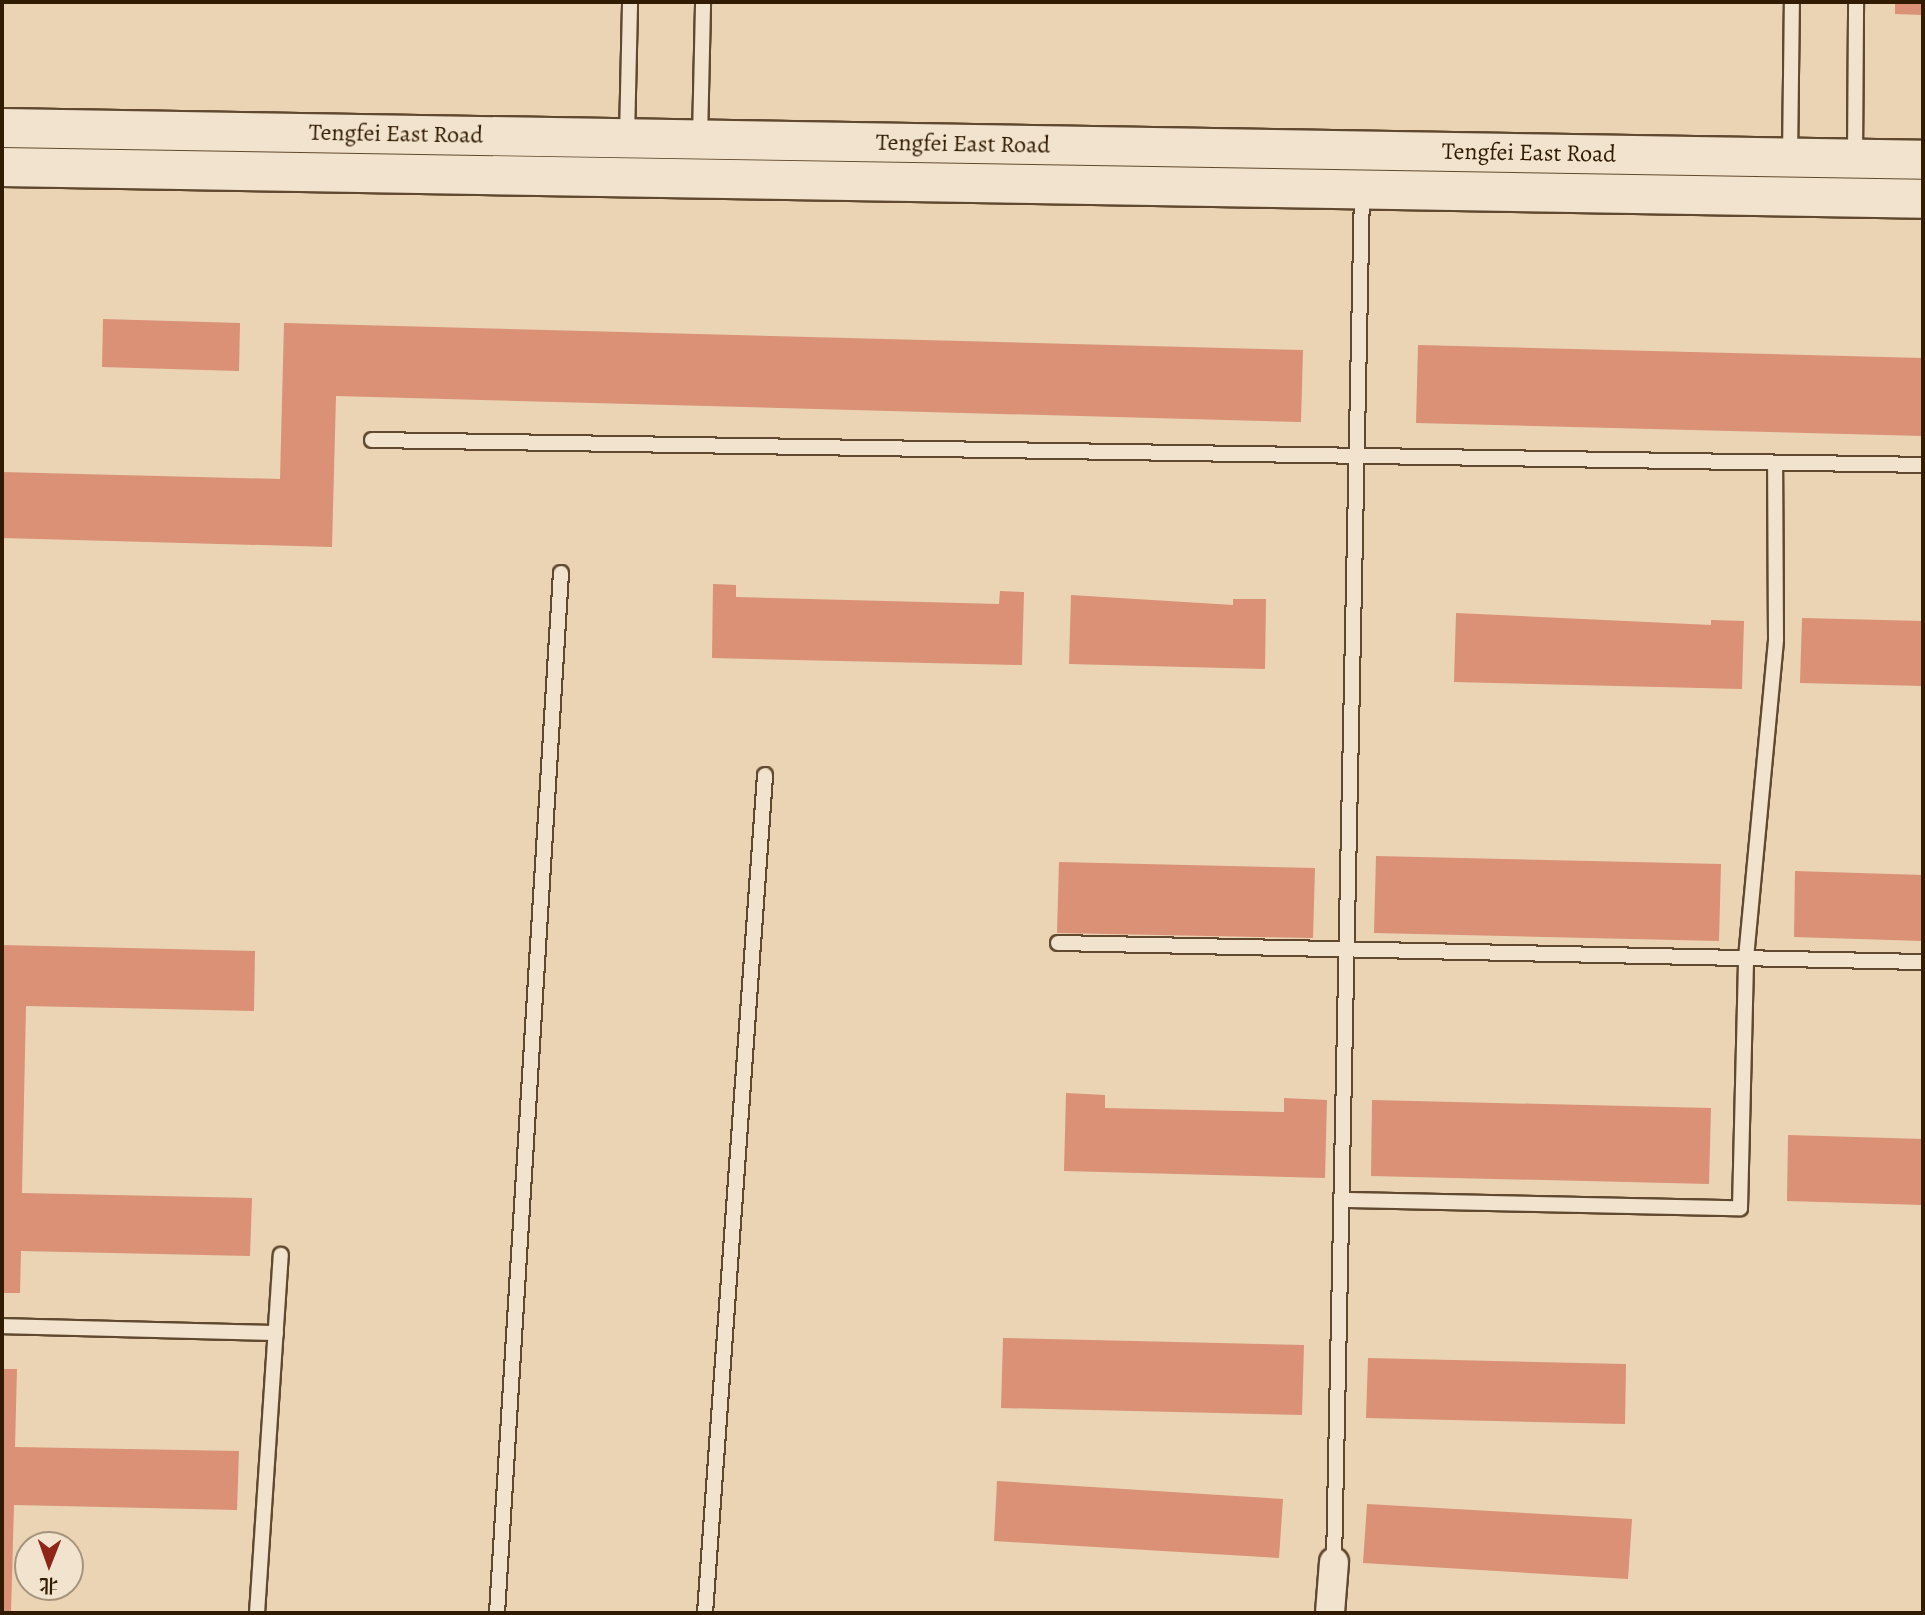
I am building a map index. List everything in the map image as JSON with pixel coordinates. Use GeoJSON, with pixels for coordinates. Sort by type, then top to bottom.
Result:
{"type":"FeatureCollection","features":[{"type":"Feature","properties":{"kind":"street","name":"Tengfei East Road"},"geometry":{"type":"LineString","coordinates":[[2,128],[1923,160]]}},
{"type":"Feature","properties":{"kind":"street","name":"Tengfei East Road"},"geometry":{"type":"LineString","coordinates":[[2,167],[1923,199]]}},
{"type":"Feature","properties":{"kind":"street"},"geometry":{"type":"LineString","coordinates":[[1330,1613],[1334,1562]]}},
{"type":"Feature","properties":{"kind":"lane"},"geometry":{"type":"LineString","coordinates":[[627,138],[630,2]]}},
{"type":"Feature","properties":{"kind":"lane"},"geometry":{"type":"LineString","coordinates":[[701,139],[703,2]]}},
{"type":"Feature","properties":{"kind":"lane"},"geometry":{"type":"LineString","coordinates":[[1790,158],[1792,2]]}},
{"type":"Feature","properties":{"kind":"lane"},"geometry":{"type":"LineString","coordinates":[[1854,159],[1856,2]]}},
{"type":"Feature","properties":{"kind":"lane"},"geometry":{"type":"LineString","coordinates":[[1334,1562],[1350,950],[1363,189]]}},
{"type":"Feature","properties":{"kind":"lane"},"geometry":{"type":"LineString","coordinates":[[372,440],[1923,465]]}},
{"type":"Feature","properties":{"kind":"lane"},"geometry":{"type":"LineString","coordinates":[[1344,1200],[1740,1208],[1746,958],[1776,639],[1775,463]]}},
{"type":"Feature","properties":{"kind":"lane"},"geometry":{"type":"LineString","coordinates":[[497,1613],[561,573]]}},
{"type":"Feature","properties":{"kind":"lane"},"geometry":{"type":"LineString","coordinates":[[705,1613],[765,775]]}},
{"type":"Feature","properties":{"kind":"lane"},"geometry":{"type":"LineString","coordinates":[[1058,943],[1923,962]]}},
{"type":"Feature","properties":{"kind":"lane"},"geometry":{"type":"LineString","coordinates":[[257,1613],[281,1255]]}},
{"type":"Feature","properties":{"kind":"lane"},"geometry":{"type":"LineString","coordinates":[[2,1326],[276,1333]]}},
{"type":"Feature","properties":{"kind":"building"},"geometry":{"type":"Polygon","coordinates":[[[1895,2],[1923,2],[1923,15],[1895,14],[1895,2]]]}},
{"type":"Feature","properties":{"kind":"building"},"geometry":{"type":"Polygon","coordinates":[[[103,319],[240,323],[239,371],[102,367],[103,319]]]}},
{"type":"Feature","properties":{"kind":"building"},"geometry":{"type":"Polygon","coordinates":[[[284,323],[1303,350],[1301,422],[336,396],[332,547],[2,538],[2,472],[280,479],[284,323]]]}},
{"type":"Feature","properties":{"kind":"building"},"geometry":{"type":"Polygon","coordinates":[[[1418,345],[1923,358],[1923,436],[1416,423],[1418,345]]]}},
{"type":"Feature","properties":{"kind":"building"},"geometry":{"type":"Polygon","coordinates":[[[713,584],[736,585],[736,597],[999,604],[1000,591],[1024,592],[1022,665],[712,658],[713,584]]]}},
{"type":"Feature","properties":{"kind":"building"},"geometry":{"type":"Polygon","coordinates":[[[1071,595],[1233,605],[1233,599],[1266,599],[1265,669],[1069,664],[1071,595]]]}},
{"type":"Feature","properties":{"kind":"building"},"geometry":{"type":"Polygon","coordinates":[[[1456,613],[1711,625],[1711,620],[1744,621],[1742,689],[1454,682],[1456,613]]]}},
{"type":"Feature","properties":{"kind":"building"},"geometry":{"type":"Polygon","coordinates":[[[1802,618],[1923,621],[1923,686],[1800,683],[1802,618]]]}},
{"type":"Feature","properties":{"kind":"building"},"geometry":{"type":"Polygon","coordinates":[[[1376,856],[1721,864],[1719,941],[1374,933],[1376,856]]]}},
{"type":"Feature","properties":{"kind":"building"},"geometry":{"type":"Polygon","coordinates":[[[1059,862],[1315,868],[1313,938],[1057,933],[1059,862]]]}},
{"type":"Feature","properties":{"kind":"building"},"geometry":{"type":"Polygon","coordinates":[[[1795,871],[1923,875],[1923,941],[1794,937],[1795,871]]]}},
{"type":"Feature","properties":{"kind":"building"},"geometry":{"type":"Polygon","coordinates":[[[2,945],[255,951],[254,1011],[26,1006],[22,1193],[252,1198],[250,1256],[21,1251],[20,1293],[2,1293],[2,945]]]}},
{"type":"Feature","properties":{"kind":"building"},"geometry":{"type":"Polygon","coordinates":[[[1066,1093],[1105,1095],[1105,1108],[1284,1112],[1284,1098],[1327,1100],[1325,1178],[1064,1171],[1066,1093]]]}},
{"type":"Feature","properties":{"kind":"building"},"geometry":{"type":"Polygon","coordinates":[[[1372,1100],[1711,1108],[1709,1184],[1371,1176],[1372,1100]]]}},
{"type":"Feature","properties":{"kind":"building"},"geometry":{"type":"Polygon","coordinates":[[[1788,1135],[1923,1139],[1923,1205],[1787,1201],[1788,1135]]]}},
{"type":"Feature","properties":{"kind":"building"},"geometry":{"type":"Polygon","coordinates":[[[1003,1338],[1304,1345],[1302,1415],[1001,1408],[1003,1338]]]}},
{"type":"Feature","properties":{"kind":"building"},"geometry":{"type":"Polygon","coordinates":[[[1368,1358],[1626,1364],[1625,1424],[1366,1418],[1368,1358]]]}},
{"type":"Feature","properties":{"kind":"building"},"geometry":{"type":"Polygon","coordinates":[[[2,1369],[17,1369],[15,1447],[239,1451],[237,1510],[14,1505],[11,1613],[2,1613],[2,1369]]]}},
{"type":"Feature","properties":{"kind":"building"},"geometry":{"type":"Polygon","coordinates":[[[997,1481],[1283,1499],[1279,1558],[994,1541],[997,1481]]]}},
{"type":"Feature","properties":{"kind":"building"},"geometry":{"type":"Polygon","coordinates":[[[1367,1504],[1632,1519],[1628,1579],[1363,1563],[1367,1504]]]}}]}
